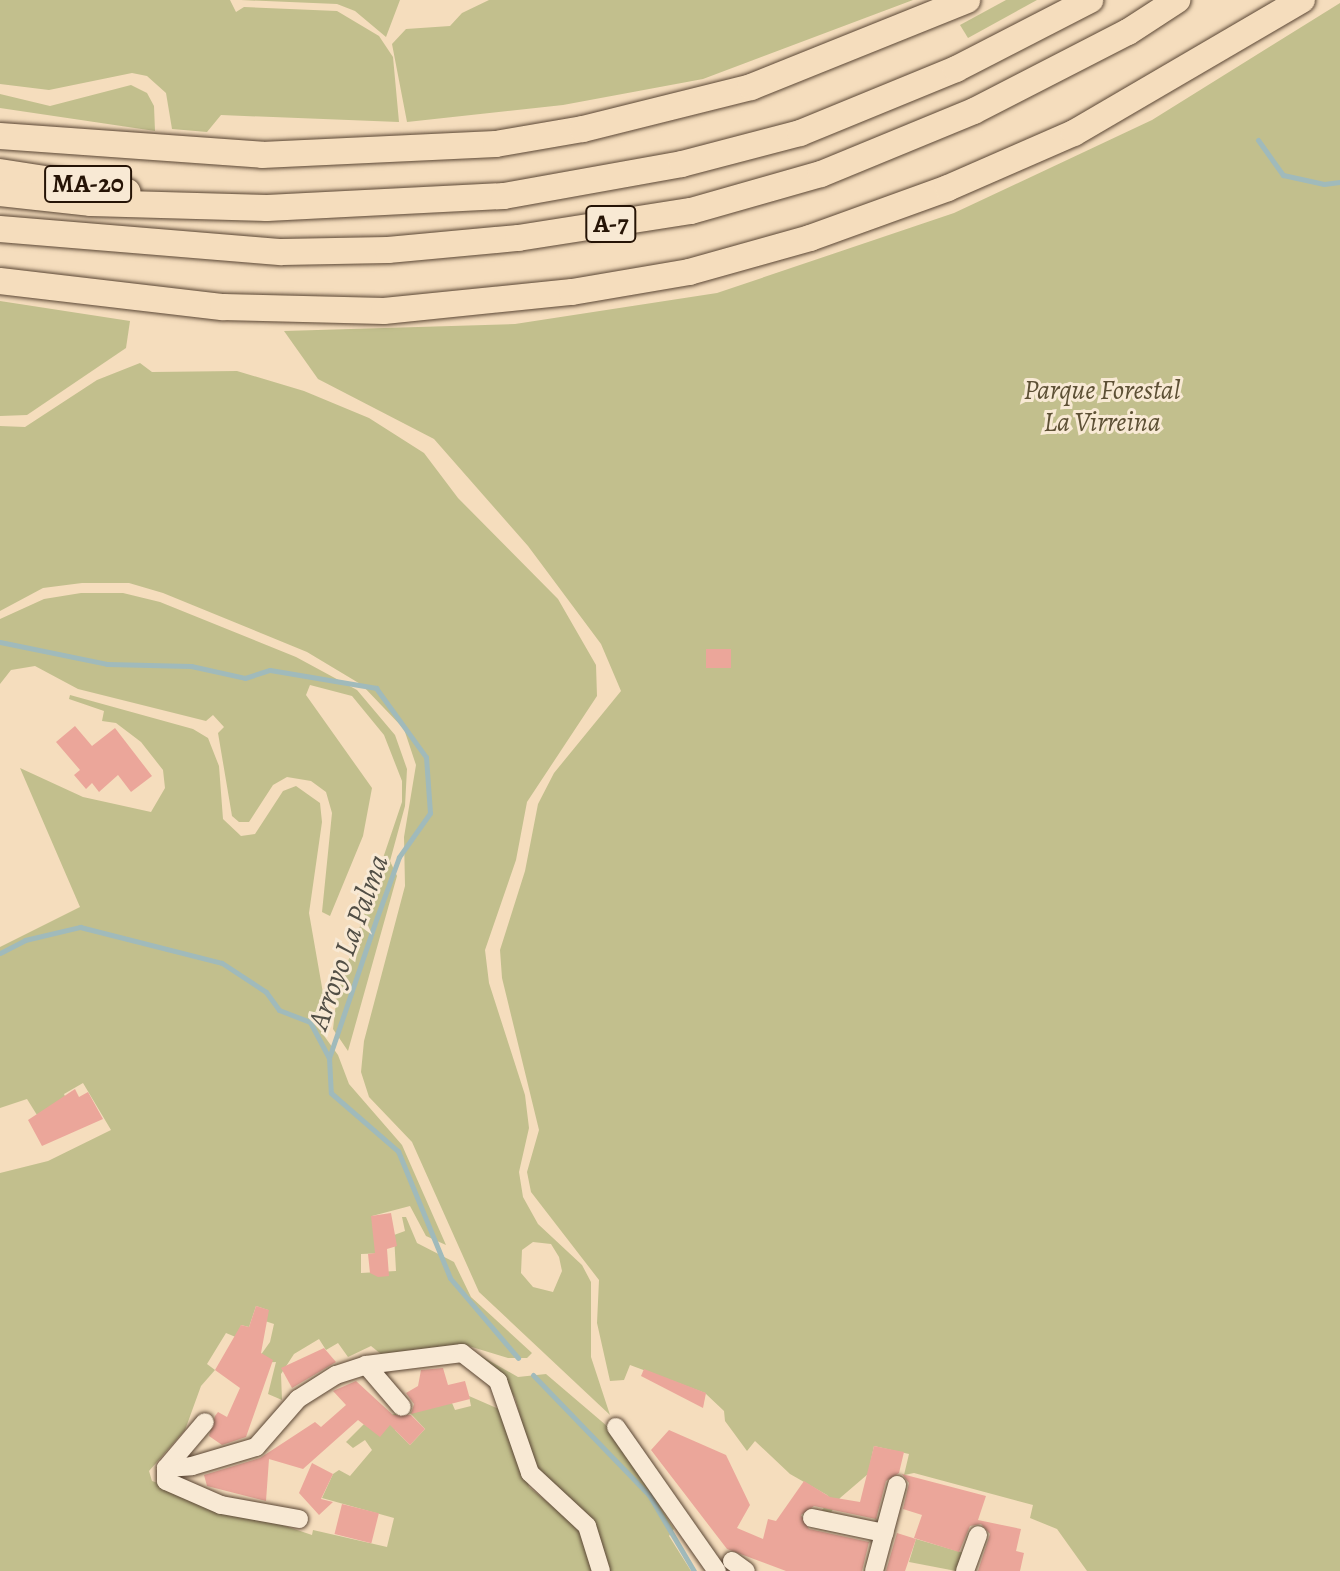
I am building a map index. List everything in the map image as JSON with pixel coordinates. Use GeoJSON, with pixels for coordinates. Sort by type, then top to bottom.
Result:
{"type":"FeatureCollection","features":[{"type":"Feature","properties":{"kind":"highway"},"geometry":{"type":"LineString","coordinates":[[0,136],[262,155],[411,152],[496,144],[583,129],[751,87],[967,0]]}},
{"type":"Feature","properties":{"kind":"highway","name":"A-7"},"geometry":{"type":"LineString","coordinates":[[0,193],[91,203],[174,202],[267,208],[489,197],[682,164],[800,133],[956,69],[1090,0]]}},
{"type":"Feature","properties":{"kind":"highway","name":"A-7"},"geometry":{"type":"LineString","coordinates":[[0,229],[282,252],[388,250],[518,238],[691,211],[821,174],[974,111],[1128,32],[1177,0]]}},
{"type":"Feature","properties":{"kind":"highway"},"geometry":{"type":"LineString","coordinates":[[0,281],[223,307],[411,307],[572,292],[660,277],[810,238],[948,188],[1074,133],[1302,0]]}},
{"type":"Feature","properties":{"kind":"highway","name":"MA-20"},"geometry":{"type":"LineString","coordinates":[[0,172],[174,202]]}},
{"type":"Feature","properties":{"kind":"highway"},"geometry":{"type":"LineString","coordinates":[[0,267],[224,298],[411,307]]}},
{"type":"Feature","properties":{"kind":"street"},"geometry":{"type":"LineString","coordinates":[[166,1468],[192,1466],[256,1447],[298,1399],[336,1375],[366,1365],[462,1353],[498,1381],[530,1473],[587,1526],[601,1571]]}},
{"type":"Feature","properties":{"kind":"street"},"geometry":{"type":"LineString","coordinates":[[366,1365],[402,1407]]}},
{"type":"Feature","properties":{"kind":"street"},"geometry":{"type":"LineString","coordinates":[[205,1422],[166,1468],[166,1481],[221,1505],[299,1519]]}},
{"type":"Feature","properties":{"kind":"street"},"geometry":{"type":"LineString","coordinates":[[616,1427],[732,1568]]}},
{"type":"Feature","properties":{"kind":"street"},"geometry":{"type":"LineString","coordinates":[[874,1571],[897,1485]]}},
{"type":"Feature","properties":{"kind":"street"},"geometry":{"type":"LineString","coordinates":[[812,1518],[884,1533]]}},
{"type":"Feature","properties":{"kind":"street"},"geometry":{"type":"LineString","coordinates":[[965,1571],[978,1535]]}},
{"type":"Feature","properties":{"kind":"green space"},"geometry":{"type":"Polygon","coordinates":[[[0,0],[230,0],[236,12],[244,7],[337,11],[379,36],[393,57],[399,122],[221,115],[207,132],[172,129],[166,93],[147,76],[132,73],[49,90],[0,84],[0,0]]]}},
{"type":"Feature","properties":{"kind":"green space"},"geometry":{"type":"Polygon","coordinates":[[[241,0],[400,0],[386,37],[355,11],[337,4],[241,0]]]}},
{"type":"Feature","properties":{"kind":"green space"},"geometry":{"type":"Polygon","coordinates":[[[489,0],[913,0],[703,79],[563,105],[407,122],[392,44],[406,29],[450,26],[462,13],[489,0]]]}},
{"type":"Feature","properties":{"kind":"green space"},"geometry":{"type":"Polygon","coordinates":[[[1006,0],[1037,0],[968,38],[960,25],[1006,0]]]}},
{"type":"Feature","properties":{"kind":"green space","name":"Parque Forestal La Virreina"},"geometry":{"type":"Polygon","coordinates":[[[1340,3],[1340,1571],[1087,1571],[1057,1529],[1030,1518],[1033,1505],[914,1473],[904,1475],[909,1454],[874,1446],[868,1474],[840,1498],[830,1514],[822,1510],[831,1500],[827,1495],[790,1474],[755,1441],[747,1451],[725,1421],[724,1411],[705,1393],[630,1365],[624,1380],[610,1381],[597,1323],[599,1280],[531,1192],[527,1172],[539,1130],[502,978],[500,950],[525,871],[538,804],[554,773],[621,691],[601,644],[528,546],[434,439],[318,379],[284,331],[515,324],[717,293],[954,213],[1152,120],[1340,3]]]}},
{"type":"Feature","properties":{"kind":"green space"},"geometry":{"type":"Polygon","coordinates":[[[131,85],[147,93],[154,106],[155,131],[0,108],[0,94],[50,106],[131,85]]]}},
{"type":"Feature","properties":{"kind":"green space"},"geometry":{"type":"Polygon","coordinates":[[[0,301],[130,321],[126,348],[27,415],[0,416],[0,301]]]}},
{"type":"Feature","properties":{"kind":"green space"},"geometry":{"type":"Polygon","coordinates":[[[140,363],[152,372],[237,371],[304,391],[369,418],[424,453],[458,498],[558,599],[596,665],[597,696],[527,802],[516,860],[485,950],[489,983],[525,1095],[529,1128],[519,1172],[523,1197],[538,1224],[582,1265],[591,1282],[591,1357],[610,1415],[479,1292],[412,1142],[369,1097],[361,1072],[364,1041],[405,886],[404,837],[416,765],[404,729],[362,685],[307,652],[163,593],[129,583],[82,583],[43,588],[0,611],[0,426],[25,427],[97,380],[140,363]],[[533,1242],[522,1250],[521,1273],[533,1287],[553,1292],[562,1271],[559,1257],[551,1244],[533,1242]]]}},
{"type":"Feature","properties":{"kind":"green space"},"geometry":{"type":"Polygon","coordinates":[[[81,593],[123,593],[160,602],[296,657],[357,690],[395,735],[407,769],[405,806],[390,861],[397,876],[348,1051],[333,1029],[337,994],[402,802],[402,781],[384,735],[352,696],[310,685],[306,695],[372,788],[363,836],[330,916],[322,912],[332,813],[326,792],[311,781],[287,777],[273,785],[249,822],[239,822],[232,816],[218,733],[224,727],[213,715],[206,721],[78,689],[35,666],[11,670],[0,684],[0,619],[44,599],[81,593]]]}},
{"type":"Feature","properties":{"kind":"green space"},"geometry":{"type":"Polygon","coordinates":[[[70,695],[193,729],[208,738],[219,766],[223,819],[241,836],[255,834],[283,791],[296,786],[320,803],[322,822],[309,913],[323,993],[322,1033],[338,1055],[349,1084],[402,1145],[446,1245],[426,1236],[410,1206],[372,1216],[387,1253],[361,1254],[361,1273],[396,1271],[394,1235],[405,1231],[402,1217],[406,1217],[417,1243],[454,1262],[471,1297],[532,1353],[527,1358],[508,1358],[462,1344],[381,1354],[371,1346],[348,1357],[338,1343],[326,1350],[319,1339],[294,1354],[281,1374],[282,1400],[268,1394],[276,1362],[255,1363],[270,1342],[274,1324],[265,1321],[268,1310],[256,1306],[249,1327],[241,1325],[238,1338],[226,1333],[207,1364],[215,1370],[201,1386],[185,1430],[149,1471],[152,1481],[312,1535],[313,1530],[387,1547],[394,1518],[322,1498],[333,1474],[339,1470],[350,1476],[372,1450],[365,1440],[353,1448],[346,1442],[364,1424],[400,1412],[395,1430],[410,1445],[425,1429],[410,1413],[414,1409],[452,1403],[455,1410],[471,1406],[469,1396],[508,1413],[529,1487],[585,1533],[596,1571],[0,1571],[0,1173],[48,1161],[111,1130],[83,1083],[64,1094],[68,1103],[37,1115],[27,1099],[0,1108],[0,947],[80,907],[20,768],[83,797],[151,812],[165,788],[163,770],[141,742],[116,723],[102,721],[104,711],[69,699],[70,695]]]}},
{"type":"Feature","properties":{"kind":"green space"},"geometry":{"type":"Polygon","coordinates":[[[471,1356],[481,1356],[518,1377],[546,1374],[614,1432],[674,1529],[669,1536],[691,1571],[607,1571],[594,1524],[535,1470],[515,1398],[501,1377],[471,1356]]]}},
{"type":"Feature","properties":{"kind":"green space"},"geometry":{"type":"Polygon","coordinates":[[[916,1539],[964,1553],[956,1571],[909,1562],[916,1539]]]}},
{"type":"Feature","properties":{"kind":"building"},"geometry":{"type":"Polygon","coordinates":[[[706,649],[731,649],[731,668],[706,668],[706,649]]]}},
{"type":"Feature","properties":{"kind":"building"},"geometry":{"type":"Polygon","coordinates":[[[75,726],[92,746],[115,728],[152,776],[131,792],[118,775],[99,792],[92,783],[86,789],[74,775],[80,770],[56,742],[75,726]]]}},
{"type":"Feature","properties":{"kind":"building"},"geometry":{"type":"Polygon","coordinates":[[[75,1089],[79,1097],[88,1092],[103,1119],[42,1146],[28,1120],[75,1089]]]}},
{"type":"Feature","properties":{"kind":"building"},"geometry":{"type":"Polygon","coordinates":[[[391,1213],[397,1246],[387,1249],[389,1276],[378,1277],[370,1273],[368,1254],[375,1253],[371,1216],[391,1213]]]}},
{"type":"Feature","properties":{"kind":"building"},"geometry":{"type":"Polygon","coordinates":[[[256,1306],[269,1310],[261,1353],[273,1360],[246,1437],[222,1445],[209,1436],[215,1416],[218,1412],[227,1417],[240,1388],[215,1370],[241,1325],[249,1327],[256,1306]]]}},
{"type":"Feature","properties":{"kind":"building"},"geometry":{"type":"Polygon","coordinates":[[[324,1348],[336,1362],[292,1388],[281,1368],[324,1348]]]}},
{"type":"Feature","properties":{"kind":"building"},"geometry":{"type":"Polygon","coordinates":[[[443,1368],[448,1385],[465,1381],[470,1399],[411,1414],[414,1404],[406,1393],[418,1386],[421,1370],[443,1368]]]}},
{"type":"Feature","properties":{"kind":"building"},"geometry":{"type":"Polygon","coordinates":[[[644,1369],[706,1393],[703,1408],[641,1376],[644,1369]]]}},
{"type":"Feature","properties":{"kind":"building"},"geometry":{"type":"Polygon","coordinates":[[[356,1381],[393,1415],[411,1415],[425,1429],[410,1445],[390,1425],[380,1437],[358,1420],[303,1469],[269,1459],[266,1501],[207,1486],[204,1475],[260,1458],[315,1422],[321,1427],[346,1405],[333,1391],[356,1381]]]}},
{"type":"Feature","properties":{"kind":"building"},"geometry":{"type":"Polygon","coordinates":[[[669,1430],[726,1455],[750,1505],[737,1528],[763,1539],[768,1519],[776,1521],[804,1481],[830,1497],[860,1502],[874,1446],[904,1452],[899,1473],[886,1481],[876,1519],[814,1506],[801,1515],[809,1529],[869,1542],[862,1571],[786,1571],[727,1549],[651,1450],[669,1430]]]}},
{"type":"Feature","properties":{"kind":"building"},"geometry":{"type":"Polygon","coordinates":[[[312,1463],[333,1474],[321,1499],[333,1502],[319,1515],[299,1493],[312,1463]]]}},
{"type":"Feature","properties":{"kind":"building"},"geometry":{"type":"Polygon","coordinates":[[[902,1474],[986,1496],[978,1520],[1021,1529],[1016,1551],[1024,1553],[1020,1571],[978,1571],[990,1534],[981,1524],[970,1526],[959,1552],[914,1538],[922,1515],[903,1509],[909,1483],[902,1474]]]}},
{"type":"Feature","properties":{"kind":"building"},"geometry":{"type":"Polygon","coordinates":[[[342,1504],[379,1513],[371,1543],[335,1534],[342,1504]]]}},
{"type":"Feature","properties":{"kind":"building"},"geometry":{"type":"Polygon","coordinates":[[[897,1533],[916,1539],[905,1571],[886,1571],[897,1533]]]}},
{"type":"Feature","properties":{"kind":"waterway"},"geometry":{"type":"LineString","coordinates":[[1258,140],[1283,175],[1324,184],[1340,182]]}},
{"type":"Feature","properties":{"kind":"waterway","name":"Arroyo La Palma"},"geometry":{"type":"LineString","coordinates":[[0,642],[107,664],[191,666],[245,678],[270,670],[376,688],[426,757],[430,813],[399,857],[377,917],[329,1058],[331,1093],[398,1151],[450,1278],[518,1358]]}},
{"type":"Feature","properties":{"kind":"waterway"},"geometry":{"type":"LineString","coordinates":[[0,953],[25,940],[80,927],[222,963],[266,992],[279,1010],[310,1022],[329,1058]]}},
{"type":"Feature","properties":{"kind":"waterway","name":"Arroyo La Palma"},"geometry":{"type":"LineString","coordinates":[[533,1375],[649,1495],[694,1571]]}}]}
